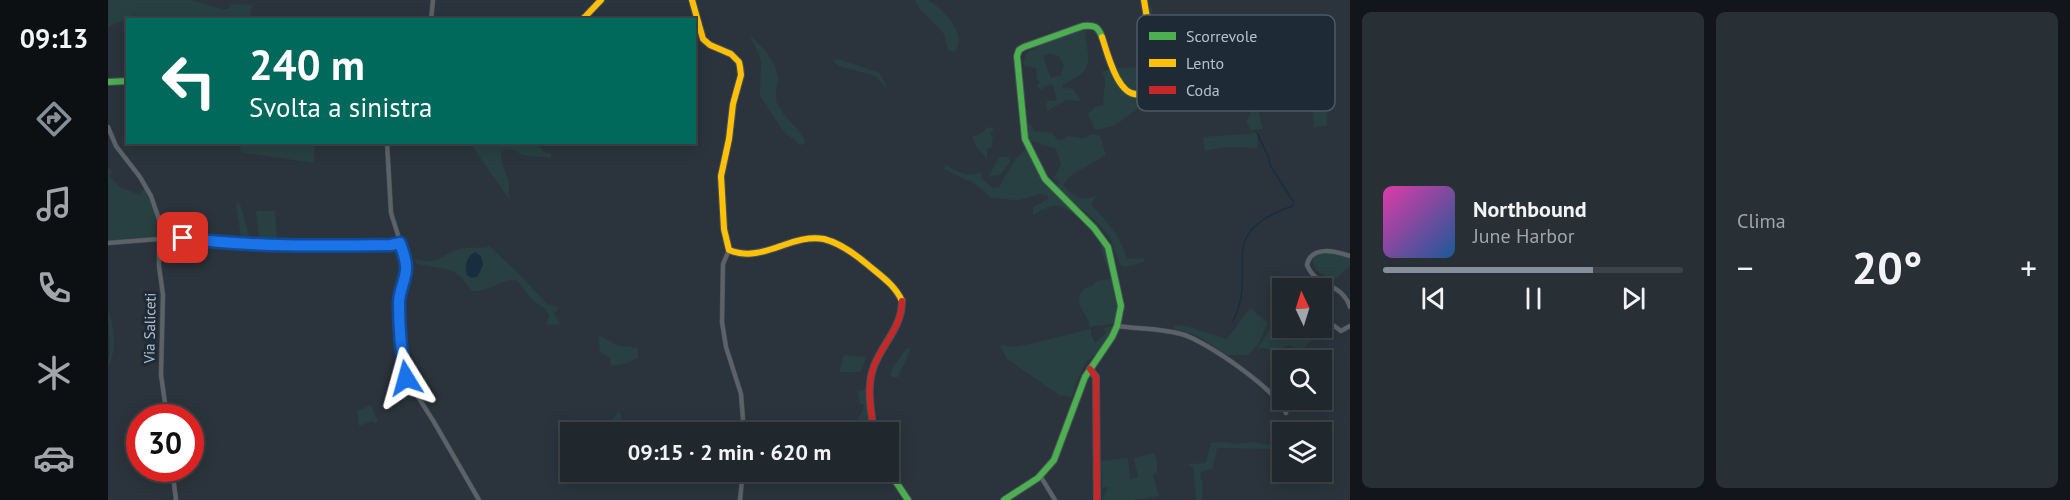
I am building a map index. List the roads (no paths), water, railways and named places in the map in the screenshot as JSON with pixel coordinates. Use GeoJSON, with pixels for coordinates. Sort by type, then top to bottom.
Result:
{"type":"FeatureCollection","features":[{"type":"Feature","properties":{"kind":"main road"},"geometry":{"type":"LineString","coordinates":[[584,18],[601,0]]}},
{"type":"Feature","properties":{"kind":"main road"},"geometry":{"type":"LineString","coordinates":[[692,0],[703,39],[710,45],[731,54],[739,62],[740,67],[741,75],[721,176],[724,229],[729,250],[737,254],[750,254],[809,239],[828,240],[843,247],[897,290],[902,302],[902,317],[873,369],[872,422]]}},
{"type":"Feature","properties":{"kind":"main road"},"geometry":{"type":"LineString","coordinates":[[1144,0],[1146,15]]}},
{"type":"Feature","properties":{"kind":"main road"},"geometry":{"type":"LineString","coordinates":[[1004,500],[1041,477],[1054,460],[1085,377],[1117,326],[1121,306],[1108,246],[1045,179],[1025,139],[1017,57],[1019,50],[1083,26],[1093,25],[1099,29],[1120,86],[1129,94],[1137,95]]}},
{"type":"Feature","properties":{"kind":"main road"},"geometry":{"type":"LineString","coordinates":[[108,82],[126,81]]}},
{"type":"Feature","properties":{"kind":"main road"},"geometry":{"type":"LineString","coordinates":[[1090,369],[1096,377],[1096,500]]}},
{"type":"Feature","properties":{"kind":"main road"},"geometry":{"type":"LineString","coordinates":[[896,482],[908,500]]}},
{"type":"Feature","properties":{"kind":"street"},"geometry":{"type":"LineString","coordinates":[[431,18],[433,0]]}},
{"type":"Feature","properties":{"kind":"street"},"geometry":{"type":"LineString","coordinates":[[108,127],[116,147],[151,196],[164,234]]}},
{"type":"Feature","properties":{"kind":"street"},"geometry":{"type":"LineString","coordinates":[[387,144],[389,201],[405,257],[406,270],[399,303],[406,378],[479,500]]}},
{"type":"Feature","properties":{"kind":"street"},"geometry":{"type":"LineString","coordinates":[[108,243],[159,239],[164,234]]}},
{"type":"Feature","properties":{"kind":"street"},"geometry":{"type":"LineString","coordinates":[[164,234],[196,240],[259,244],[380,245],[400,243]]}},
{"type":"Feature","properties":{"kind":"street","name":"Via Saliceti"},"geometry":{"type":"LineString","coordinates":[[159,239],[159,266],[163,295],[161,375],[165,404]]}},
{"type":"Feature","properties":{"kind":"street"},"geometry":{"type":"LineString","coordinates":[[729,250],[723,264],[722,322],[726,347],[741,394],[743,422]]}},
{"type":"Feature","properties":{"kind":"street"},"geometry":{"type":"LineString","coordinates":[[1350,256],[1331,251],[1318,251],[1312,254],[1306,265],[1310,274],[1342,292],[1350,307]]}},
{"type":"Feature","properties":{"kind":"street"},"geometry":{"type":"LineString","coordinates":[[1333,325],[1341,331],[1350,326]]}},
{"type":"Feature","properties":{"kind":"street"},"geometry":{"type":"LineString","coordinates":[[1117,326],[1182,334],[1217,352],[1272,396],[1284,408],[1286,414]]}},
{"type":"Feature","properties":{"kind":"street"},"geometry":{"type":"LineString","coordinates":[[1041,477],[1055,500]]}},
{"type":"Feature","properties":{"kind":"street"},"geometry":{"type":"LineString","coordinates":[[174,482],[176,500]]}},
{"type":"Feature","properties":{"kind":"street"},"geometry":{"type":"LineString","coordinates":[[740,500],[742,482]]}},
{"type":"Feature","properties":{"kind":"water"},"geometry":{"type":"Polygon","coordinates":[[[475,252],[481,256],[483,265],[478,276],[472,278],[467,275],[466,265],[470,256],[475,252]]]}},
{"type":"Feature","properties":{"kind":"waterway"},"geometry":{"type":"LineString","coordinates":[[1233,321],[1240,303],[1242,254],[1245,241],[1253,228],[1268,217],[1293,206],[1293,201],[1270,165],[1257,133]]}}]}
